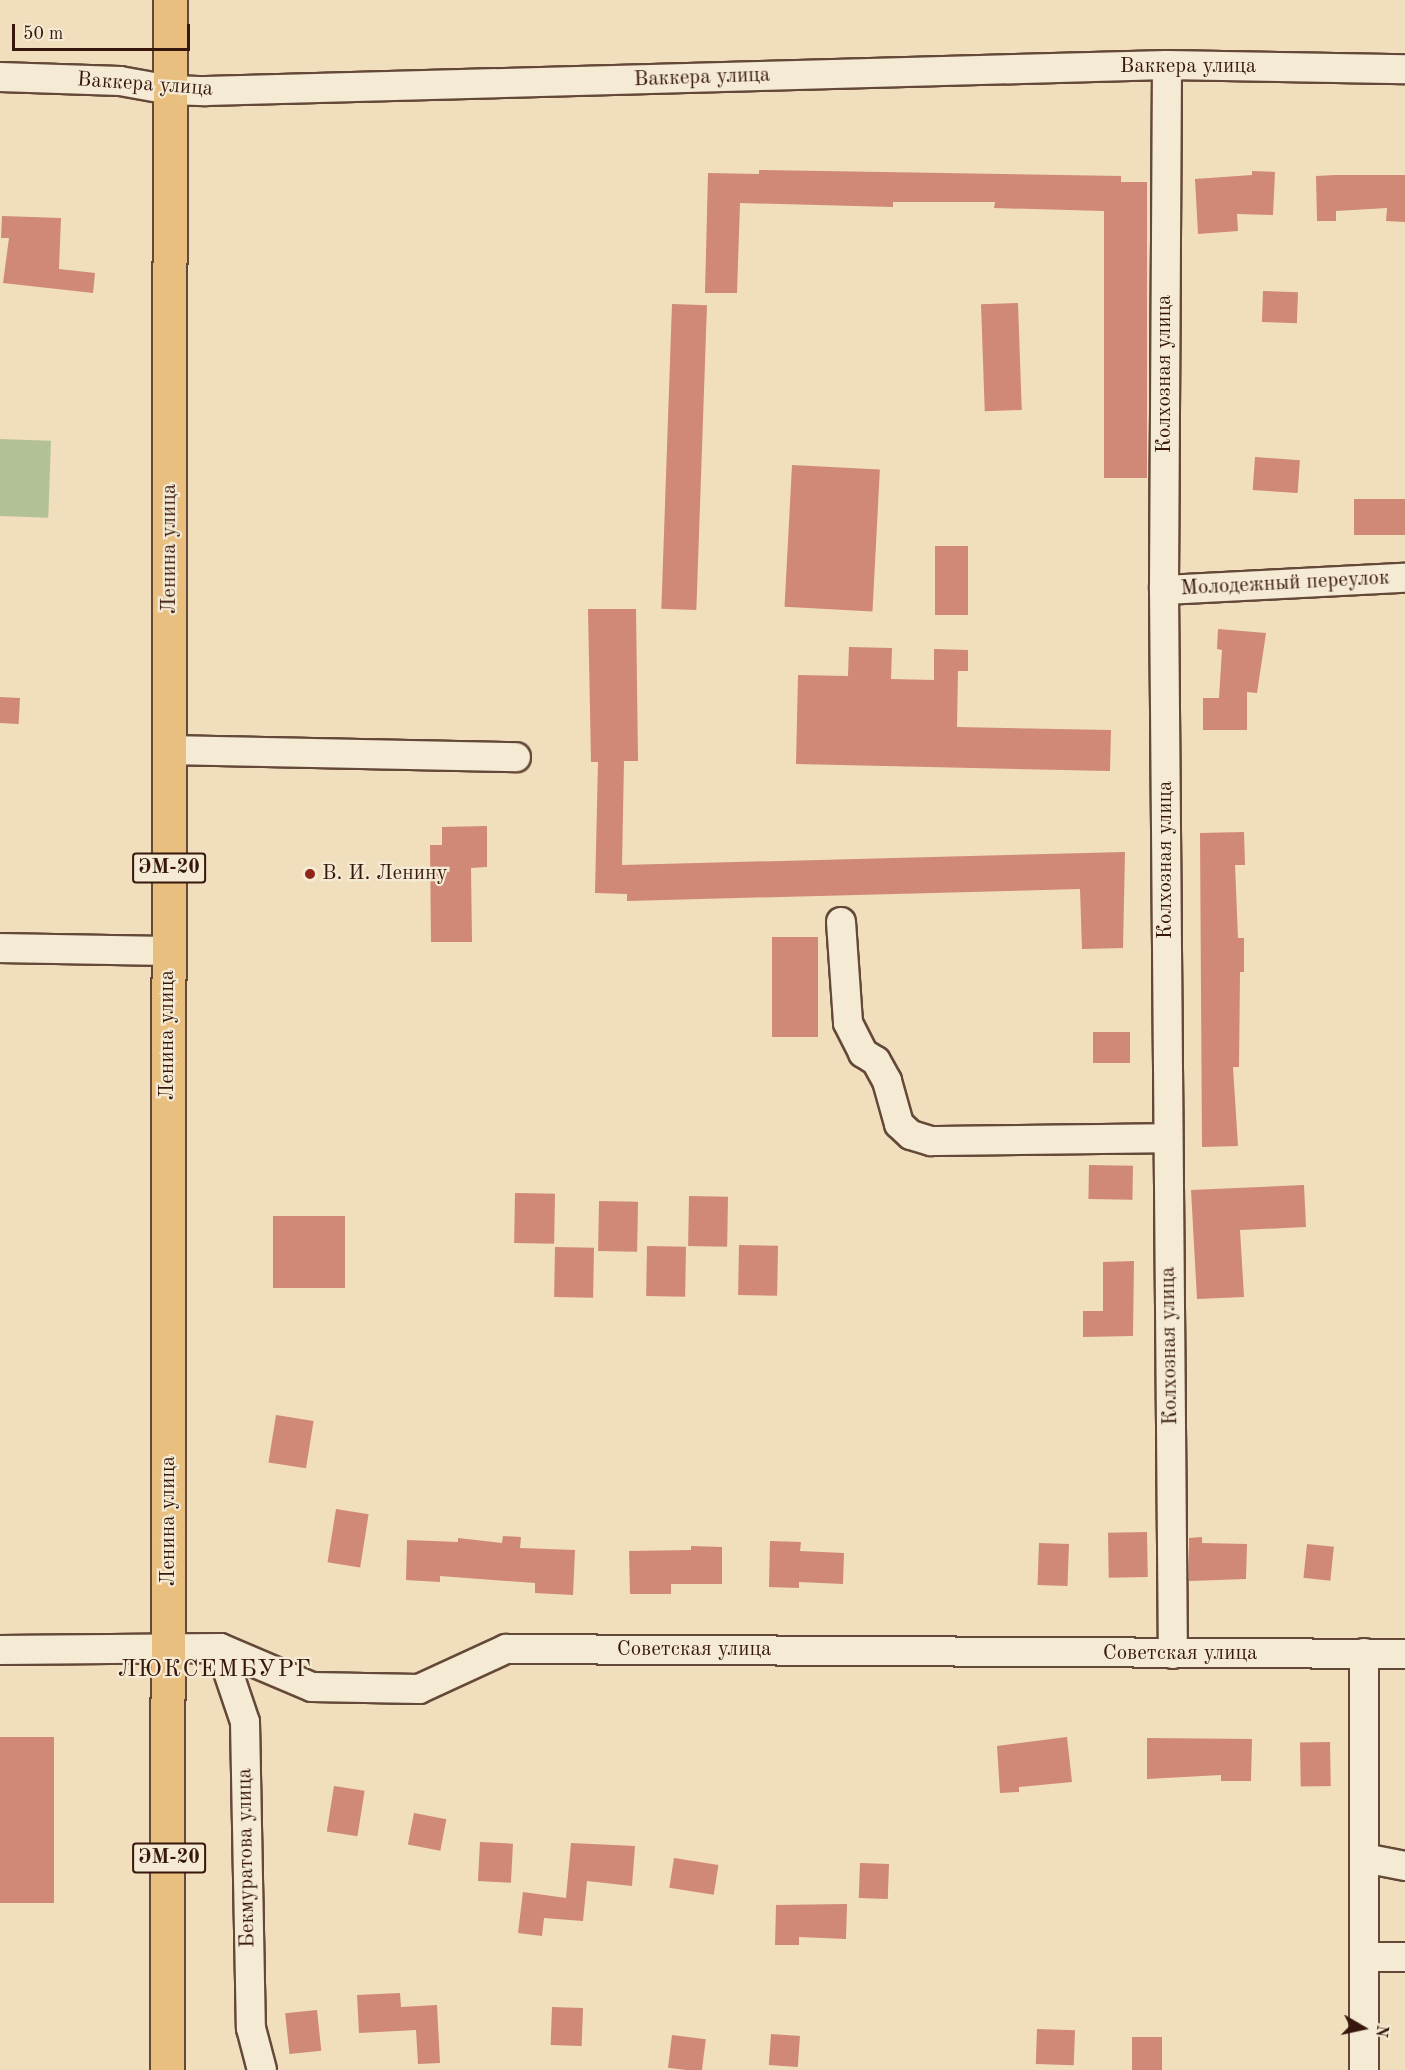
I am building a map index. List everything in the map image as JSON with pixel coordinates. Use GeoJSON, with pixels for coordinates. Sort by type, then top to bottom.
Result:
{"type":"FeatureCollection","features":[{"type":"Feature","properties":{"kind":"main road","name":"Ленина улица"},"geometry":{"type":"LineString","coordinates":[[167,2070],[170,0]]}},
{"type":"Feature","properties":{"kind":"street","name":"Ваккера улица"},"geometry":{"type":"LineString","coordinates":[[0,77],[120,81],[170,90],[1167,65],[1405,69]]}},
{"type":"Feature","properties":{"kind":"street","name":"Колхозная улица"},"geometry":{"type":"LineString","coordinates":[[1167,65],[1164,590],[1173,1654]]}},
{"type":"Feature","properties":{"kind":"street","name":"Молодежный переулок"},"geometry":{"type":"LineString","coordinates":[[1164,590],[1405,578]]}},
{"type":"Feature","properties":{"kind":"street"},"geometry":{"type":"LineString","coordinates":[[170,750],[516,757]]}},
{"type":"Feature","properties":{"kind":"street"},"geometry":{"type":"LineString","coordinates":[[841,922],[848,1023],[863,1053],[881,1071],[899,1124],[911,1135],[931,1141],[1168,1138]]}},
{"type":"Feature","properties":{"kind":"street"},"geometry":{"type":"LineString","coordinates":[[0,948],[168,951]]}},
{"type":"Feature","properties":{"kind":"street","name":"Советская улица"},"geometry":{"type":"LineString","coordinates":[[0,1650],[168,1646],[220,1648],[312,1687],[419,1689],[506,1649],[1405,1654]]}},
{"type":"Feature","properties":{"kind":"street","name":"Бекмуратова улица"},"geometry":{"type":"LineString","coordinates":[[220,1648],[245,1722],[250,2028],[262,2070]]}},
{"type":"Feature","properties":{"kind":"street"},"geometry":{"type":"LineString","coordinates":[[1364,1653],[1364,2070]]}},
{"type":"Feature","properties":{"kind":"street"},"geometry":{"type":"LineString","coordinates":[[1364,1858],[1405,1866]]}},
{"type":"Feature","properties":{"kind":"street"},"geometry":{"type":"LineString","coordinates":[[1364,1958],[1405,1958]]}},
{"type":"Feature","properties":{"kind":"green space"},"geometry":{"type":"Polygon","coordinates":[[[0,439],[51,441],[48,518],[0,516],[0,439]]]}},
{"type":"Feature","properties":{"kind":"building"},"geometry":{"type":"Polygon","coordinates":[[[759,170],[1121,176],[1121,182],[1147,182],[1147,478],[1104,478],[1104,211],[994,208],[995,202],[893,202],[893,207],[740,203],[737,293],[705,293],[708,173],[759,174],[759,170]]]}},
{"type":"Feature","properties":{"kind":"building"},"geometry":{"type":"Polygon","coordinates":[[[1252,171],[1275,172],[1273,215],[1237,214],[1238,231],[1198,234],[1195,179],[1252,175],[1252,171]]]}},
{"type":"Feature","properties":{"kind":"building"},"geometry":{"type":"Polygon","coordinates":[[[1405,175],[1405,222],[1386,221],[1387,208],[1336,211],[1336,221],[1317,221],[1316,176],[1405,175]]]}},
{"type":"Feature","properties":{"kind":"building"},"geometry":{"type":"Polygon","coordinates":[[[2,216],[61,218],[59,269],[95,273],[93,293],[3,283],[9,238],[1,238],[2,216]]]}},
{"type":"Feature","properties":{"kind":"building"},"geometry":{"type":"Polygon","coordinates":[[[1263,291],[1298,292],[1297,323],[1262,322],[1263,291]]]}},
{"type":"Feature","properties":{"kind":"building"},"geometry":{"type":"Polygon","coordinates":[[[1018,303],[1022,410],[985,411],[981,304],[1018,303]]]}},
{"type":"Feature","properties":{"kind":"building"},"geometry":{"type":"Polygon","coordinates":[[[672,304],[707,305],[696,610],[661,609],[672,304]]]}},
{"type":"Feature","properties":{"kind":"building"},"geometry":{"type":"Polygon","coordinates":[[[1255,457],[1300,460],[1298,493],[1253,490],[1255,457]]]}},
{"type":"Feature","properties":{"kind":"building"},"geometry":{"type":"Polygon","coordinates":[[[792,465],[880,470],[872,611],[785,607],[792,465]]]}},
{"type":"Feature","properties":{"kind":"building"},"geometry":{"type":"Polygon","coordinates":[[[1354,499],[1405,499],[1405,535],[1354,535],[1354,499]]]}},
{"type":"Feature","properties":{"kind":"building"},"geometry":{"type":"Polygon","coordinates":[[[935,546],[968,546],[968,615],[935,615],[935,546]]]}},
{"type":"Feature","properties":{"kind":"building"},"geometry":{"type":"Polygon","coordinates":[[[588,609],[636,609],[638,761],[624,761],[622,865],[1125,852],[1123,948],[1082,949],[1080,889],[627,901],[627,894],[595,893],[598,762],[591,762],[588,609]]]}},
{"type":"Feature","properties":{"kind":"building"},"geometry":{"type":"Polygon","coordinates":[[[1218,629],[1266,633],[1257,693],[1247,692],[1247,730],[1203,730],[1203,698],[1219,698],[1222,650],[1217,649],[1218,629]]]}},
{"type":"Feature","properties":{"kind":"building"},"geometry":{"type":"Polygon","coordinates":[[[849,647],[892,648],[891,679],[934,680],[934,649],[968,650],[968,671],[958,671],[957,727],[1111,730],[1110,771],[796,764],[798,675],[848,676],[849,647]]]}},
{"type":"Feature","properties":{"kind":"building"},"geometry":{"type":"Polygon","coordinates":[[[0,697],[20,698],[19,724],[0,723],[0,697]]]}},
{"type":"Feature","properties":{"kind":"building"},"geometry":{"type":"Polygon","coordinates":[[[487,826],[487,867],[471,868],[472,942],[431,942],[430,845],[442,845],[442,827],[487,826]]]}},
{"type":"Feature","properties":{"kind":"building"},"geometry":{"type":"Polygon","coordinates":[[[1244,832],[1245,865],[1235,865],[1238,938],[1244,938],[1244,972],[1240,972],[1239,1067],[1233,1067],[1238,1146],[1202,1147],[1200,833],[1244,832]]]}},
{"type":"Feature","properties":{"kind":"building"},"geometry":{"type":"Polygon","coordinates":[[[772,937],[818,937],[818,1037],[772,1037],[772,937]]]}},
{"type":"Feature","properties":{"kind":"building"},"geometry":{"type":"Polygon","coordinates":[[[1093,1032],[1130,1032],[1130,1063],[1093,1063],[1093,1032]]]}},
{"type":"Feature","properties":{"kind":"building"},"geometry":{"type":"Polygon","coordinates":[[[1089,1165],[1133,1166],[1132,1200],[1088,1199],[1089,1165]]]}},
{"type":"Feature","properties":{"kind":"building"},"geometry":{"type":"Polygon","coordinates":[[[1304,1185],[1306,1227],[1240,1230],[1244,1297],[1197,1299],[1191,1190],[1304,1185]]]}},
{"type":"Feature","properties":{"kind":"building"},"geometry":{"type":"Polygon","coordinates":[[[515,1193],[555,1194],[554,1244],[514,1243],[515,1193]]]}},
{"type":"Feature","properties":{"kind":"building"},"geometry":{"type":"Polygon","coordinates":[[[689,1196],[728,1197],[727,1247],[688,1246],[689,1196]]]}},
{"type":"Feature","properties":{"kind":"building"},"geometry":{"type":"Polygon","coordinates":[[[599,1201],[638,1202],[637,1252],[598,1251],[599,1201]]]}},
{"type":"Feature","properties":{"kind":"building"},"geometry":{"type":"Polygon","coordinates":[[[273,1216],[345,1216],[345,1288],[273,1288],[273,1216]]]}},
{"type":"Feature","properties":{"kind":"building"},"geometry":{"type":"Polygon","coordinates":[[[739,1245],[778,1246],[777,1296],[738,1295],[739,1245]]]}},
{"type":"Feature","properties":{"kind":"building"},"geometry":{"type":"Polygon","coordinates":[[[647,1246],[686,1247],[685,1297],[646,1296],[647,1246]]]}},
{"type":"Feature","properties":{"kind":"building"},"geometry":{"type":"Polygon","coordinates":[[[555,1247],[594,1248],[593,1298],[554,1297],[555,1247]]]}},
{"type":"Feature","properties":{"kind":"building"},"geometry":{"type":"Polygon","coordinates":[[[1134,1261],[1133,1336],[1083,1337],[1083,1311],[1103,1311],[1103,1262],[1134,1261]]]}},
{"type":"Feature","properties":{"kind":"building"},"geometry":{"type":"Polygon","coordinates":[[[276,1415],[314,1421],[306,1468],[268,1462],[276,1415]]]}},
{"type":"Feature","properties":{"kind":"building"},"geometry":{"type":"Polygon","coordinates":[[[336,1509],[369,1514],[360,1567],[328,1562],[336,1509]]]}},
{"type":"Feature","properties":{"kind":"building"},"geometry":{"type":"Polygon","coordinates":[[[1147,1532],[1148,1577],[1109,1578],[1108,1533],[1147,1532]]]}},
{"type":"Feature","properties":{"kind":"building"},"geometry":{"type":"Polygon","coordinates":[[[503,1536],[521,1537],[520,1548],[575,1550],[573,1595],[535,1593],[535,1583],[440,1576],[440,1582],[406,1580],[407,1540],[458,1542],[458,1538],[502,1543],[503,1536]]]}},
{"type":"Feature","properties":{"kind":"building"},"geometry":{"type":"Polygon","coordinates":[[[1202,1537],[1202,1543],[1247,1544],[1246,1579],[1189,1581],[1189,1538],[1202,1537]]]}},
{"type":"Feature","properties":{"kind":"building"},"geometry":{"type":"Polygon","coordinates":[[[770,1541],[801,1542],[800,1551],[844,1553],[843,1584],[799,1582],[799,1588],[769,1587],[770,1541]]]}},
{"type":"Feature","properties":{"kind":"building"},"geometry":{"type":"Polygon","coordinates":[[[1039,1543],[1069,1544],[1068,1586],[1038,1585],[1039,1543]]]}},
{"type":"Feature","properties":{"kind":"building"},"geometry":{"type":"Polygon","coordinates":[[[1307,1544],[1334,1547],[1330,1581],[1303,1578],[1307,1544]]]}},
{"type":"Feature","properties":{"kind":"building"},"geometry":{"type":"Polygon","coordinates":[[[691,1546],[722,1547],[722,1584],[671,1584],[671,1594],[630,1594],[629,1551],[691,1550],[691,1546]]]}},
{"type":"Feature","properties":{"kind":"building"},"geometry":{"type":"Polygon","coordinates":[[[0,1737],[54,1737],[54,1903],[0,1903],[0,1737]]]}},
{"type":"Feature","properties":{"kind":"building"},"geometry":{"type":"Polygon","coordinates":[[[1067,1737],[1072,1782],[1019,1787],[1019,1792],[1000,1793],[997,1746],[1067,1737]]]}},
{"type":"Feature","properties":{"kind":"building"},"geometry":{"type":"Polygon","coordinates":[[[1147,1738],[1252,1739],[1251,1781],[1221,1781],[1221,1775],[1147,1779],[1147,1738]]]}},
{"type":"Feature","properties":{"kind":"building"},"geometry":{"type":"Polygon","coordinates":[[[1330,1742],[1331,1786],[1301,1787],[1300,1743],[1330,1742]]]}},
{"type":"Feature","properties":{"kind":"building"},"geometry":{"type":"Polygon","coordinates":[[[334,1786],[365,1791],[357,1836],[327,1831],[334,1786]]]}},
{"type":"Feature","properties":{"kind":"building"},"geometry":{"type":"Polygon","coordinates":[[[414,1813],[446,1819],[440,1851],[408,1844],[414,1813]]]}},
{"type":"Feature","properties":{"kind":"building"},"geometry":{"type":"Polygon","coordinates":[[[480,1842],[513,1844],[511,1883],[478,1881],[480,1842]]]}},
{"type":"Feature","properties":{"kind":"building"},"geometry":{"type":"Polygon","coordinates":[[[571,1843],[635,1846],[632,1886],[587,1881],[583,1921],[544,1918],[542,1936],[518,1933],[523,1892],[566,1898],[571,1843]]]}},
{"type":"Feature","properties":{"kind":"building"},"geometry":{"type":"Polygon","coordinates":[[[674,1858],[718,1865],[714,1895],[669,1888],[674,1858]]]}},
{"type":"Feature","properties":{"kind":"building"},"geometry":{"type":"Polygon","coordinates":[[[860,1863],[889,1864],[888,1899],[859,1898],[860,1863]]]}},
{"type":"Feature","properties":{"kind":"building"},"geometry":{"type":"Polygon","coordinates":[[[847,1904],[846,1939],[799,1937],[799,1945],[775,1945],[776,1905],[847,1904]]]}},
{"type":"Feature","properties":{"kind":"building"},"geometry":{"type":"Polygon","coordinates":[[[400,1993],[401,2007],[437,2005],[440,2063],[418,2064],[416,2030],[359,2033],[357,1995],[400,1993]]]}},
{"type":"Feature","properties":{"kind":"building"},"geometry":{"type":"Polygon","coordinates":[[[552,2007],[583,2008],[582,2046],[551,2045],[552,2007]]]}},
{"type":"Feature","properties":{"kind":"building"},"geometry":{"type":"Polygon","coordinates":[[[317,2010],[321,2051],[289,2054],[285,2013],[317,2010]]]}},
{"type":"Feature","properties":{"kind":"building"},"geometry":{"type":"Polygon","coordinates":[[[1037,2029],[1075,2030],[1074,2065],[1036,2064],[1037,2029]]]}},
{"type":"Feature","properties":{"kind":"building"},"geometry":{"type":"Polygon","coordinates":[[[771,2034],[800,2036],[798,2067],[769,2065],[771,2034]]]}},
{"type":"Feature","properties":{"kind":"building"},"geometry":{"type":"Polygon","coordinates":[[[672,2035],[706,2039],[702,2070],[668,2068],[672,2035]]]}},
{"type":"Feature","properties":{"kind":"building"},"geometry":{"type":"Polygon","coordinates":[[[1132,2037],[1162,2037],[1162,2070],[1132,2070],[1132,2037]]]}},
{"type":"Feature","properties":{"kind":"place","name":"В. И. Ленину"},"geometry":{"type":"Point","coordinates":[310,874]}},
{"type":"Feature","properties":{"kind":"district","name":"ЛЮКСЕМБУРГ"},"geometry":{"type":"Point","coordinates":[215,1671]}}]}
